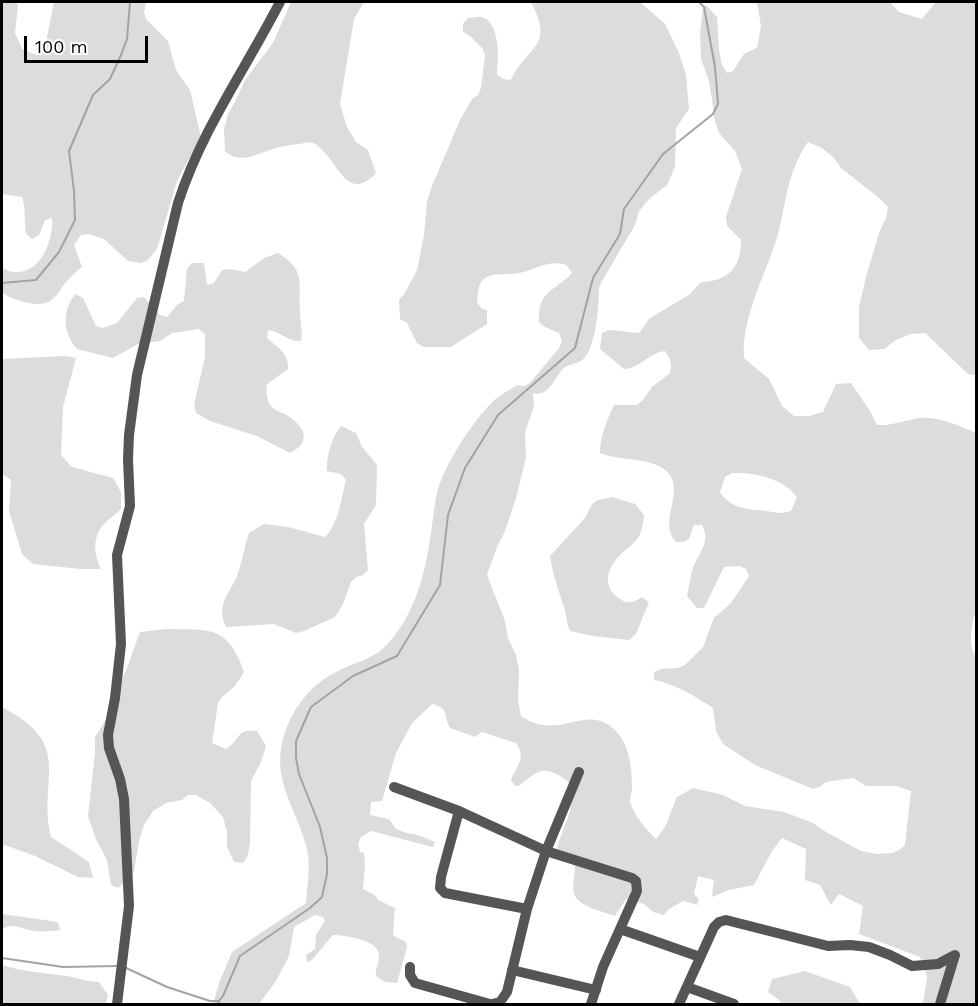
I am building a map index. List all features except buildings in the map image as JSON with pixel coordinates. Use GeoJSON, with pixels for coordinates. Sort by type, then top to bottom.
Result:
{"type":"FeatureCollection","features":[{"type":"Feature","properties":{"kind":"street"},"geometry":{"type":"LineString","coordinates":[[117,1005],[129,906],[124,799],[120,778],[109,748],[108,735],[121,644],[117,555],[130,506],[128,459],[137,375],[178,203],[187,178],[214,118],[280,2]]}},
{"type":"Feature","properties":{"kind":"street"},"geometry":{"type":"LineString","coordinates":[[410,967],[410,975],[415,983],[491,1005],[504,998],[527,909],[546,851],[579,772]]}},
{"type":"Feature","properties":{"kind":"street"},"geometry":{"type":"LineString","coordinates":[[394,787],[459,811],[546,851],[636,881],[637,891],[591,1005]]}},
{"type":"Feature","properties":{"kind":"street"},"geometry":{"type":"LineString","coordinates":[[459,811],[440,888],[445,892],[527,909]]}},
{"type":"Feature","properties":{"kind":"street"},"geometry":{"type":"LineString","coordinates":[[679,1005],[714,927],[726,920],[828,946],[869,947],[912,966],[938,964],[955,955],[940,1005]]}},
{"type":"Feature","properties":{"kind":"street"},"geometry":{"type":"LineString","coordinates":[[620,929],[700,957]]}},
{"type":"Feature","properties":{"kind":"street"},"geometry":{"type":"LineString","coordinates":[[512,970],[596,990]]}},
{"type":"Feature","properties":{"kind":"street"},"geometry":{"type":"LineString","coordinates":[[687,987],[734,1005]]}},
{"type":"Feature","properties":{"kind":"shaded area"},"geometry":{"type":"Polygon","coordinates":[[[2,2],[16,2],[18,6],[15,33],[22,49],[36,55],[46,42],[54,2],[146,2],[144,12],[146,19],[168,41],[176,70],[190,90],[201,137],[177,181],[157,249],[148,260],[141,263],[128,261],[104,239],[89,234],[81,235],[74,245],[82,267],[54,298],[43,304],[24,302],[2,293],[2,268],[13,272],[24,271],[40,260],[50,240],[52,218],[45,220],[39,235],[32,239],[26,234],[22,197],[2,194],[2,2]]]}},
{"type":"Feature","properties":{"kind":"shaded area"},"geometry":{"type":"Polygon","coordinates":[[[291,2],[364,2],[354,19],[340,104],[347,127],[356,142],[368,150],[376,173],[365,182],[356,184],[349,181],[313,143],[283,146],[242,158],[225,151],[224,129],[228,114],[245,80],[273,43],[291,2]]]}},
{"type":"Feature","properties":{"kind":"shaded area"},"geometry":{"type":"Polygon","coordinates":[[[531,2],[640,2],[665,24],[679,53],[686,75],[689,109],[676,128],[675,167],[667,185],[649,199],[639,211],[635,225],[599,288],[596,327],[586,356],[581,361],[563,369],[543,393],[533,393],[534,406],[525,432],[526,458],[516,498],[487,575],[516,655],[521,716],[534,723],[546,725],[599,720],[616,731],[625,745],[630,762],[632,788],[630,801],[634,812],[656,839],[665,827],[677,797],[693,788],[723,795],[745,806],[784,812],[813,823],[861,851],[877,854],[892,853],[905,845],[911,791],[896,786],[866,786],[853,778],[826,782],[813,789],[755,765],[723,744],[716,731],[713,708],[678,687],[654,680],[654,672],[685,665],[703,647],[714,618],[731,603],[749,576],[746,569],[739,566],[724,567],[704,608],[697,608],[687,596],[692,571],[705,543],[705,531],[702,525],[694,525],[689,539],[676,542],[669,527],[674,487],[667,472],[651,463],[600,453],[606,422],[614,405],[637,405],[652,387],[670,373],[670,359],[665,351],[659,352],[635,366],[624,369],[600,349],[602,333],[609,330],[639,333],[649,319],[690,294],[701,282],[726,276],[739,258],[741,240],[727,226],[726,217],[742,169],[735,151],[719,133],[713,114],[709,81],[701,59],[700,34],[703,7],[706,5],[717,17],[719,50],[722,65],[727,73],[733,71],[744,54],[757,48],[761,26],[757,2],[890,2],[899,12],[922,19],[936,2],[976,2],[976,375],[968,374],[925,333],[911,334],[896,340],[884,349],[869,350],[859,338],[859,307],[888,207],[842,169],[822,148],[808,142],[795,165],[777,238],[750,313],[744,343],[744,358],[769,379],[782,406],[794,416],[809,416],[823,412],[836,384],[851,383],[877,425],[927,418],[949,422],[976,433],[976,611],[971,634],[973,652],[976,657],[976,1004],[923,1004],[927,977],[920,957],[859,934],[863,906],[839,894],[831,905],[820,885],[805,880],[806,849],[782,838],[772,851],[754,885],[729,890],[712,897],[714,880],[698,876],[694,894],[699,899],[697,905],[683,901],[669,909],[664,915],[653,912],[644,904],[626,899],[615,916],[587,906],[578,900],[574,893],[575,866],[557,849],[570,808],[569,782],[554,773],[543,771],[532,775],[519,786],[515,786],[511,780],[521,757],[516,743],[482,732],[475,737],[450,728],[444,710],[432,704],[412,723],[396,753],[382,801],[371,802],[370,815],[389,819],[396,829],[435,842],[433,847],[371,831],[361,837],[358,844],[360,852],[364,853],[363,889],[376,896],[378,900],[395,908],[394,936],[406,942],[407,947],[397,983],[385,982],[376,976],[378,951],[368,942],[353,937],[333,935],[311,961],[307,962],[306,955],[315,949],[316,935],[325,921],[323,917],[315,915],[294,927],[289,956],[276,981],[259,1004],[213,1004],[232,952],[306,903],[309,869],[307,849],[284,787],[280,762],[284,737],[293,714],[317,684],[338,671],[379,652],[397,632],[413,605],[419,589],[439,485],[452,458],[470,429],[489,405],[517,385],[529,384],[559,348],[562,341],[559,333],[539,322],[539,311],[544,297],[572,273],[566,265],[557,263],[524,272],[485,278],[479,286],[477,303],[482,309],[487,310],[487,324],[451,347],[424,347],[417,343],[407,323],[400,319],[399,300],[417,270],[424,235],[427,202],[432,186],[460,120],[481,88],[485,55],[482,48],[463,32],[463,24],[468,18],[482,17],[488,21],[492,26],[497,43],[497,75],[511,80],[540,37],[538,17],[531,2]],[[732,473],[725,477],[720,492],[730,502],[747,509],[779,513],[791,511],[797,497],[791,490],[768,478],[732,473]]]}},
{"type":"Feature","properties":{"kind":"shaded area"},"geometry":{"type":"Polygon","coordinates":[[[278,253],[293,266],[300,285],[301,341],[292,340],[268,330],[267,338],[285,355],[288,363],[288,369],[267,384],[270,405],[297,423],[304,438],[302,443],[290,453],[257,436],[210,421],[196,413],[194,405],[205,357],[205,334],[199,329],[172,333],[160,341],[138,344],[113,358],[77,349],[69,336],[66,314],[76,294],[83,298],[96,326],[103,328],[117,323],[137,298],[144,297],[160,315],[167,317],[177,305],[184,301],[187,269],[192,263],[204,263],[207,285],[214,283],[222,270],[245,272],[264,258],[278,253]]]}},
{"type":"Feature","properties":{"kind":"shaded area"},"geometry":{"type":"Polygon","coordinates":[[[65,356],[76,358],[63,407],[61,455],[72,467],[113,478],[121,492],[121,509],[102,526],[96,538],[96,557],[101,569],[33,564],[22,554],[9,511],[11,480],[2,474],[2,359],[65,356]]]}},
{"type":"Feature","properties":{"kind":"shaded area"},"geometry":{"type":"Polygon","coordinates":[[[341,426],[356,433],[362,447],[377,465],[376,505],[364,524],[368,570],[351,582],[343,604],[335,617],[304,631],[296,633],[274,624],[226,627],[222,611],[223,604],[236,578],[249,533],[264,524],[288,527],[325,537],[330,531],[339,510],[346,480],[341,474],[327,471],[332,441],[341,426]]]}},
{"type":"Feature","properties":{"kind":"shaded area"},"geometry":{"type":"Polygon","coordinates":[[[612,497],[635,504],[644,515],[638,538],[615,560],[608,578],[610,589],[623,601],[631,602],[642,597],[649,602],[636,634],[629,640],[570,631],[550,556],[585,518],[592,504],[612,497]]]}},
{"type":"Feature","properties":{"kind":"shaded area"},"geometry":{"type":"Polygon","coordinates":[[[193,629],[215,633],[231,645],[238,656],[244,672],[235,686],[218,703],[212,743],[226,749],[245,731],[257,731],[266,746],[251,781],[250,844],[247,858],[242,863],[234,862],[227,847],[227,832],[223,817],[210,803],[196,795],[188,795],[182,800],[166,803],[153,811],[144,825],[139,841],[134,872],[118,888],[111,885],[107,860],[88,816],[95,737],[107,718],[111,694],[125,673],[140,632],[193,629]]]}},
{"type":"Feature","properties":{"kind":"shaded area"},"geometry":{"type":"Polygon","coordinates":[[[2,707],[25,721],[39,735],[46,749],[49,764],[48,816],[51,837],[89,862],[93,878],[78,877],[35,856],[2,844],[2,707]]]}},
{"type":"Feature","properties":{"kind":"shaded area"},"geometry":{"type":"Polygon","coordinates":[[[2,914],[58,922],[60,930],[38,931],[9,926],[2,930],[2,914]]]}},
{"type":"Feature","properties":{"kind":"shaded area"},"geometry":{"type":"Polygon","coordinates":[[[2,965],[99,982],[108,995],[106,1003],[2,1004],[2,965]]]}},
{"type":"Feature","properties":{"kind":"shaded area"},"geometry":{"type":"Polygon","coordinates":[[[805,971],[850,987],[860,1004],[782,1004],[768,992],[772,979],[805,971]]]}},
{"type":"Feature","properties":{"kind":"waterway"},"geometry":{"type":"LineString","coordinates":[[2,283],[36,280],[59,252],[75,220],[69,151],[93,95],[110,79],[121,55],[127,39],[130,2]]}},
{"type":"Feature","properties":{"kind":"waterway"},"geometry":{"type":"LineString","coordinates":[[219,1004],[240,956],[310,908],[322,897],[327,874],[327,858],[320,827],[299,774],[296,758],[296,741],[311,707],[353,676],[397,656],[440,585],[448,515],[465,468],[498,415],[575,348],[593,278],[620,234],[624,209],[663,154],[713,114],[718,104],[715,67],[704,7],[699,2]]}},
{"type":"Feature","properties":{"kind":"waterway"},"geometry":{"type":"LineString","coordinates":[[2,958],[63,967],[118,966]]}},
{"type":"Feature","properties":{"kind":"waterway"},"geometry":{"type":"LineString","coordinates":[[124,967],[167,987],[210,1001],[219,1001]]}}]}
